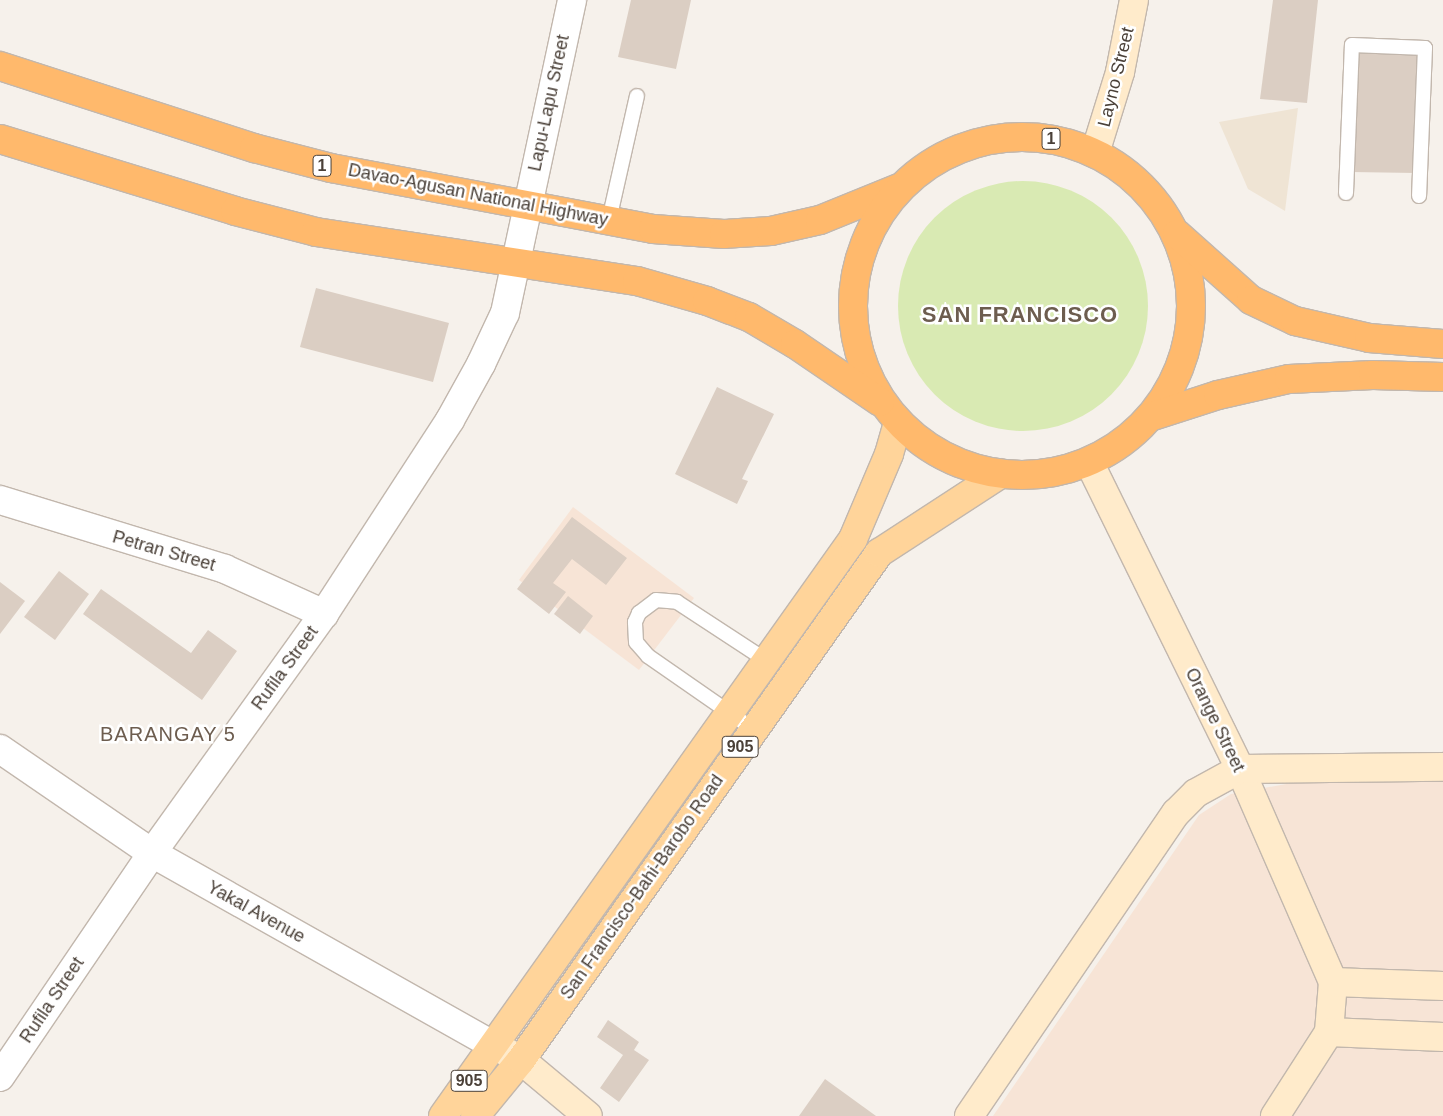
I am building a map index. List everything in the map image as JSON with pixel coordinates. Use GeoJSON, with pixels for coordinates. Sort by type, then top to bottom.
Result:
{"type":"FeatureCollection","features":[{"type":"Feature","properties":{"kind":"highway","name":"Davao-Agusan National Highway"},"geometry":{"type":"LineString","coordinates":[[0,66],[254,148],[330,168],[654,229],[724,234],[772,231],[820,220],[903,186]]}},
{"type":"Feature","properties":{"kind":"highway","name":"1"},"geometry":{"type":"LineString","coordinates":[[890,414],[868,379],[858,351],[853,322],[853,292],[858,263],[869,235],[884,209],[903,186],[945,156],[994,139],[1045,138],[1095,152],[1118,165],[1151,195],[1175,233],[1251,300],[1295,321],[1369,338],[1443,344]]}},
{"type":"Feature","properties":{"kind":"highway","name":"1"},"geometry":{"type":"LineString","coordinates":[[0,139],[235,212],[316,232],[513,264],[637,281],[707,301],[749,317],[788,339],[890,414],[929,448],[956,463],[1000,474],[1045,474],[1089,462],[1111,450],[1150,417],[1179,369],[1189,333],[1190,287],[1175,233]]}},
{"type":"Feature","properties":{"kind":"highway","name":"1"},"geometry":{"type":"LineString","coordinates":[[1150,417],[1218,395],[1289,379],[1373,375],[1443,377]]}},
{"type":"Feature","properties":{"kind":"main road","name":"San Francisco-Bahi-Barobo Road"},"geometry":{"type":"LineString","coordinates":[[475,1116],[521,1060],[742,721],[767,662],[853,539],[889,454],[890,414]]}},
{"type":"Feature","properties":{"kind":"main road","name":"San Francisco-Bahi-Barobo Road"},"geometry":{"type":"LineString","coordinates":[[443,1116],[742,721],[880,553],[1000,474]]}},
{"type":"Feature","properties":{"kind":"street","name":"Lapu-Lapu Street"},"geometry":{"type":"LineString","coordinates":[[513,264],[572,0]]}},
{"type":"Feature","properties":{"kind":"street","name":"Layno Street"},"geometry":{"type":"LineString","coordinates":[[1095,152],[1120,72],[1134,0]]}},
{"type":"Feature","properties":{"kind":"street","name":"Rufila Street"},"geometry":{"type":"LineString","coordinates":[[0,1077],[152,853],[324,614],[450,420],[481,364],[505,313],[513,264]]}},
{"type":"Feature","properties":{"kind":"street","name":"Orange Street"},"geometry":{"type":"LineString","coordinates":[[1089,462],[1240,769],[1333,982]]}},
{"type":"Feature","properties":{"kind":"street","name":"Petran Street"},"geometry":{"type":"LineString","coordinates":[[0,500],[225,569],[324,614]]}},
{"type":"Feature","properties":{"kind":"street","name":"Yakal Avenue"},"geometry":{"type":"LineString","coordinates":[[0,749],[152,853],[521,1060],[588,1116]]}},
{"type":"Feature","properties":{"kind":"street"},"geometry":{"type":"LineString","coordinates":[[969,1116],[1176,813],[1196,793],[1240,769],[1443,767]]}},
{"type":"Feature","properties":{"kind":"street"},"geometry":{"type":"LineString","coordinates":[[1275,1116],[1329,1032],[1333,982],[1443,986]]}},
{"type":"Feature","properties":{"kind":"street"},"geometry":{"type":"LineString","coordinates":[[1329,1032],[1443,1037]]}},
{"type":"Feature","properties":{"kind":"lane"},"geometry":{"type":"LineString","coordinates":[[1346,193],[1352,45],[1425,48],[1420,196]]}},
{"type":"Feature","properties":{"kind":"lane"},"geometry":{"type":"LineString","coordinates":[[609,220],[637,96]]}},
{"type":"Feature","properties":{"kind":"lane"},"geometry":{"type":"LineString","coordinates":[[742,721],[641,650],[634,632],[639,613],[656,600],[677,602],[767,662]]}},
{"type":"Feature","properties":{"kind":"shaded area"},"geometry":{"type":"Polygon","coordinates":[[[1298,108],[1285,211],[1248,189],[1219,122],[1298,108]]]}},
{"type":"Feature","properties":{"kind":"shaded area"},"geometry":{"type":"Polygon","coordinates":[[[573,507],[694,598],[639,670],[519,580],[573,507]]]}},
{"type":"Feature","properties":{"kind":"shaded area"},"geometry":{"type":"Polygon","coordinates":[[[1443,779],[1443,1116],[993,1116],[1199,815],[1231,794],[1308,780],[1443,779]]]}},
{"type":"Feature","properties":{"kind":"green space"},"geometry":{"type":"Polygon","coordinates":[[[1023,181],[1059,186],[1082,196],[1102,209],[1120,227],[1133,247],[1143,270],[1148,306],[1143,342],[1133,365],[1120,385],[1102,403],[1082,416],[1059,426],[1023,431],[987,426],[964,416],[944,403],[926,385],[913,365],[903,342],[898,306],[903,270],[913,247],[926,227],[944,209],[964,196],[987,186],[1023,181]]]}},
{"type":"Feature","properties":{"kind":"building"},"geometry":{"type":"Polygon","coordinates":[[[631,0],[691,0],[676,69],[618,57],[631,0]]]}},
{"type":"Feature","properties":{"kind":"building"},"geometry":{"type":"Polygon","coordinates":[[[1273,0],[1318,0],[1307,103],[1260,99],[1273,0]]]}},
{"type":"Feature","properties":{"kind":"building"},"geometry":{"type":"Polygon","coordinates":[[[1356,50],[1420,52],[1416,173],[1351,172],[1356,50]]]}},
{"type":"Feature","properties":{"kind":"building"},"geometry":{"type":"Polygon","coordinates":[[[316,288],[449,323],[433,382],[300,347],[316,288]]]}},
{"type":"Feature","properties":{"kind":"building"},"geometry":{"type":"Polygon","coordinates":[[[717,387],[774,414],[742,479],[748,481],[737,504],[675,474],[717,387]]]}},
{"type":"Feature","properties":{"kind":"building"},"geometry":{"type":"Polygon","coordinates":[[[572,517],[627,558],[606,585],[572,559],[553,583],[566,592],[549,614],[517,589],[572,517]]]}},
{"type":"Feature","properties":{"kind":"building"},"geometry":{"type":"Polygon","coordinates":[[[59,571],[89,594],[55,640],[24,617],[59,571]]]}},
{"type":"Feature","properties":{"kind":"building"},"geometry":{"type":"Polygon","coordinates":[[[0,582],[25,601],[0,634],[0,582]]]}},
{"type":"Feature","properties":{"kind":"building"},"geometry":{"type":"Polygon","coordinates":[[[101,589],[191,653],[208,630],[237,651],[202,700],[83,614],[101,589]]]}},
{"type":"Feature","properties":{"kind":"building"},"geometry":{"type":"Polygon","coordinates":[[[568,596],[593,616],[580,634],[554,614],[568,596]]]}},
{"type":"Feature","properties":{"kind":"building"},"geometry":{"type":"Polygon","coordinates":[[[608,1020],[639,1042],[634,1050],[649,1060],[619,1102],[600,1088],[623,1055],[597,1037],[608,1020]]]}},
{"type":"Feature","properties":{"kind":"building"},"geometry":{"type":"Polygon","coordinates":[[[825,1079],[876,1116],[799,1116],[825,1079]]]}},
{"type":"Feature","properties":{"kind":"district","name":"SAN FRANCISCO"},"geometry":{"type":"Point","coordinates":[1020,315]}},
{"type":"Feature","properties":{"kind":"district","name":"BARANGAY 5"},"geometry":{"type":"Point","coordinates":[168,734]}}]}
